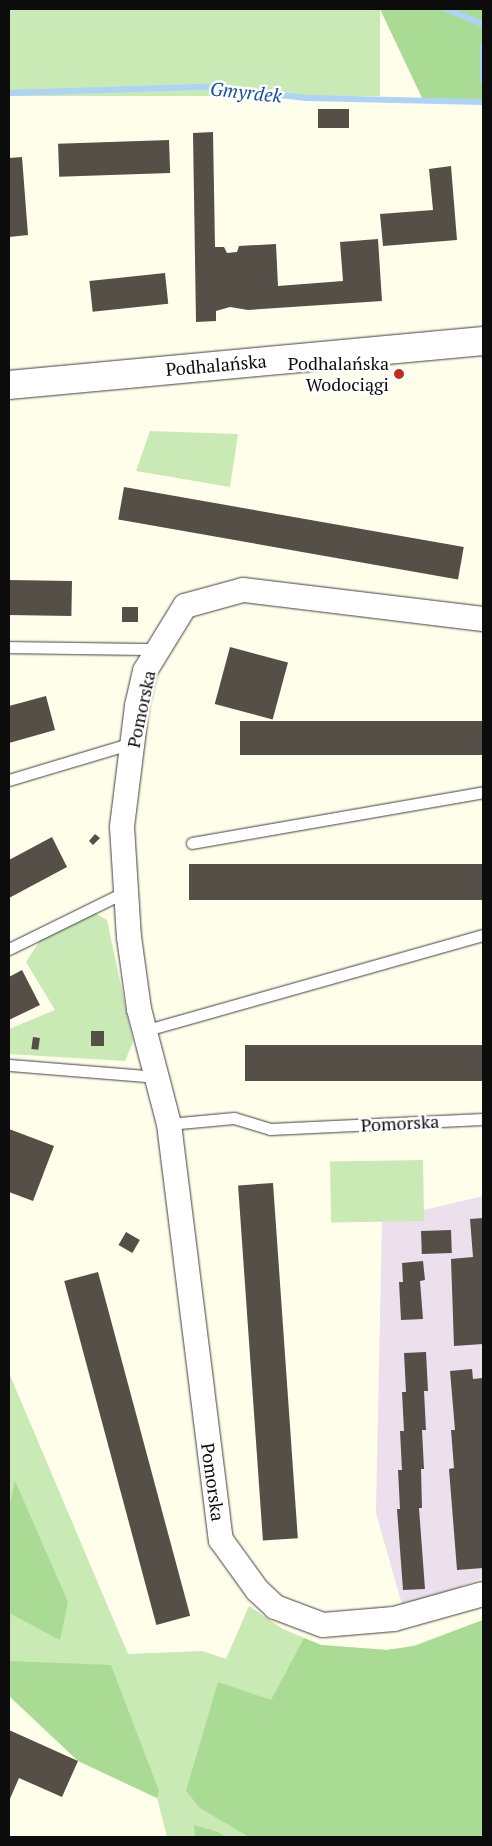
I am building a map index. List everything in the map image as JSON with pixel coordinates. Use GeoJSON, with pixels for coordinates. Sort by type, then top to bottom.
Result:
{"type":"FeatureCollection","features":[{"type":"Feature","properties":{"kind":"street","name":"Podhalańska"},"geometry":{"type":"LineString","coordinates":[[9,385],[483,341]]}},
{"type":"Feature","properties":{"kind":"street","name":"Pomorska"},"geometry":{"type":"LineString","coordinates":[[483,619],[244,590],[185,606],[145,671],[132,743],[122,827],[125,892],[139,1009],[147,1030],[160,1078],[169,1124],[221,1540],[257,1590],[275,1607],[323,1625],[394,1619],[483,1594]]}},
{"type":"Feature","properties":{"kind":"lane"},"geometry":{"type":"LineString","coordinates":[[9,647],[157,649]]}},
{"type":"Feature","properties":{"kind":"lane"},"geometry":{"type":"LineString","coordinates":[[9,780],[132,743]]}},
{"type":"Feature","properties":{"kind":"lane"},"geometry":{"type":"LineString","coordinates":[[192,843],[483,792]]}},
{"type":"Feature","properties":{"kind":"lane"},"geometry":{"type":"LineString","coordinates":[[9,949],[125,892]]}},
{"type":"Feature","properties":{"kind":"lane"},"geometry":{"type":"LineString","coordinates":[[147,1030],[483,934]]}},
{"type":"Feature","properties":{"kind":"lane"},"geometry":{"type":"LineString","coordinates":[[9,1065],[160,1078]]}},
{"type":"Feature","properties":{"kind":"lane","name":"Pomorska"},"geometry":{"type":"LineString","coordinates":[[169,1124],[234,1118],[270,1129],[483,1119]]}},
{"type":"Feature","properties":{"kind":"shaded area"},"geometry":{"type":"Polygon","coordinates":[[[483,1196],[483,1578],[403,1608],[376,1513],[382,1220],[483,1196]]]}},
{"type":"Feature","properties":{"kind":"green space"},"geometry":{"type":"Polygon","coordinates":[[[9,9],[380,9],[380,96],[9,96],[9,9]]]}},
{"type":"Feature","properties":{"kind":"green space"},"geometry":{"type":"Polygon","coordinates":[[[380,9],[483,9],[483,100],[422,98],[380,9]]]}},
{"type":"Feature","properties":{"kind":"green space"},"geometry":{"type":"Polygon","coordinates":[[[150,431],[238,434],[230,487],[136,471],[150,431]]]}},
{"type":"Feature","properties":{"kind":"green space"},"geometry":{"type":"Polygon","coordinates":[[[90,910],[107,920],[133,1042],[125,1061],[9,1054],[9,1029],[55,1010],[26,962],[44,934],[90,910]]]}},
{"type":"Feature","properties":{"kind":"green space"},"geometry":{"type":"Polygon","coordinates":[[[423,1160],[424,1221],[331,1223],[330,1162],[423,1160]]]}},
{"type":"Feature","properties":{"kind":"green space"},"geometry":{"type":"Polygon","coordinates":[[[9,1373],[128,1654],[202,1651],[226,1659],[249,1606],[283,1629],[321,1645],[387,1650],[414,1646],[483,1620],[483,1837],[167,1837],[157,1798],[79,1761],[9,1695],[9,1373]]]}},
{"type":"Feature","properties":{"kind":"green space"},"geometry":{"type":"Polygon","coordinates":[[[15,1481],[68,1602],[60,1640],[9,1613],[9,1508],[15,1481]]]}},
{"type":"Feature","properties":{"kind":"green space"},"geometry":{"type":"Polygon","coordinates":[[[483,1620],[483,1837],[249,1837],[200,1808],[186,1791],[218,1682],[271,1700],[304,1638],[321,1645],[387,1650],[414,1646],[483,1620]]]}},
{"type":"Feature","properties":{"kind":"green space"},"geometry":{"type":"Polygon","coordinates":[[[9,1661],[111,1665],[159,1791],[157,1798],[78,1761],[9,1696],[9,1661]]]}},
{"type":"Feature","properties":{"kind":"green space"},"geometry":{"type":"Polygon","coordinates":[[[194,1825],[218,1832],[226,1837],[195,1837],[194,1825]]]}},
{"type":"Feature","properties":{"kind":"building"},"geometry":{"type":"Polygon","coordinates":[[[318,109],[349,109],[349,128],[318,128],[318,109]]]}},
{"type":"Feature","properties":{"kind":"building"},"geometry":{"type":"Polygon","coordinates":[[[213,132],[215,247],[224,247],[227,253],[237,252],[239,246],[276,244],[278,286],[343,281],[340,242],[378,239],[382,301],[248,310],[230,307],[216,311],[216,321],[196,322],[193,133],[213,132]]]}},
{"type":"Feature","properties":{"kind":"building"},"geometry":{"type":"Polygon","coordinates":[[[169,140],[170,173],[59,177],[58,144],[169,140]]]}},
{"type":"Feature","properties":{"kind":"building"},"geometry":{"type":"Polygon","coordinates":[[[22,157],[28,235],[9,237],[9,158],[22,157]]]}},
{"type":"Feature","properties":{"kind":"building"},"geometry":{"type":"Polygon","coordinates":[[[451,166],[457,240],[383,246],[380,214],[433,210],[429,169],[451,166]]]}},
{"type":"Feature","properties":{"kind":"building"},"geometry":{"type":"Polygon","coordinates":[[[165,273],[168,304],[93,312],[89,281],[165,273]]]}},
{"type":"Feature","properties":{"kind":"building"},"geometry":{"type":"Polygon","coordinates":[[[124,487],[464,547],[458,579],[118,519],[124,487]]]}},
{"type":"Feature","properties":{"kind":"building"},"geometry":{"type":"Polygon","coordinates":[[[9,580],[72,581],[71,616],[9,615],[9,580]]]}},
{"type":"Feature","properties":{"kind":"building"},"geometry":{"type":"Polygon","coordinates":[[[122,607],[138,607],[138,622],[122,622],[122,607]]]}},
{"type":"Feature","properties":{"kind":"building"},"geometry":{"type":"Polygon","coordinates":[[[230,647],[288,663],[273,720],[215,704],[230,647]]]}},
{"type":"Feature","properties":{"kind":"building"},"geometry":{"type":"Polygon","coordinates":[[[46,696],[55,730],[9,743],[9,706],[46,696]]]}},
{"type":"Feature","properties":{"kind":"building"},"geometry":{"type":"Polygon","coordinates":[[[240,721],[483,721],[483,755],[240,755],[240,721]]]}},
{"type":"Feature","properties":{"kind":"building"},"geometry":{"type":"Polygon","coordinates":[[[95,834],[100,838],[93,845],[89,841],[95,834]]]}},
{"type":"Feature","properties":{"kind":"building"},"geometry":{"type":"Polygon","coordinates":[[[52,837],[67,867],[9,898],[9,860],[52,837]]]}},
{"type":"Feature","properties":{"kind":"building"},"geometry":{"type":"Polygon","coordinates":[[[189,864],[483,864],[483,900],[189,900],[189,864]]]}},
{"type":"Feature","properties":{"kind":"building"},"geometry":{"type":"Polygon","coordinates":[[[22,970],[40,1005],[9,1020],[9,977],[22,970]]]}},
{"type":"Feature","properties":{"kind":"building"},"geometry":{"type":"Polygon","coordinates":[[[91,1031],[104,1031],[104,1046],[91,1046],[91,1031]]]}},
{"type":"Feature","properties":{"kind":"building"},"geometry":{"type":"Polygon","coordinates":[[[33,1037],[40,1038],[38,1050],[31,1049],[33,1037]]]}},
{"type":"Feature","properties":{"kind":"building"},"geometry":{"type":"Polygon","coordinates":[[[245,1045],[483,1045],[483,1081],[245,1081],[245,1045]]]}},
{"type":"Feature","properties":{"kind":"building"},"geometry":{"type":"Polygon","coordinates":[[[9,1129],[54,1146],[33,1201],[9,1192],[9,1129]]]}},
{"type":"Feature","properties":{"kind":"building"},"geometry":{"type":"Polygon","coordinates":[[[273,1183],[298,1538],[263,1541],[238,1185],[273,1183]]]}},
{"type":"Feature","properties":{"kind":"building"},"geometry":{"type":"Polygon","coordinates":[[[483,1218],[483,1344],[454,1346],[451,1259],[473,1257],[470,1219],[483,1218]]]}},
{"type":"Feature","properties":{"kind":"building"},"geometry":{"type":"Polygon","coordinates":[[[451,1230],[452,1253],[422,1254],[421,1231],[451,1230]]]}},
{"type":"Feature","properties":{"kind":"building"},"geometry":{"type":"Polygon","coordinates":[[[126,1232],[140,1240],[132,1253],[118,1245],[126,1232]]]}},
{"type":"Feature","properties":{"kind":"building"},"geometry":{"type":"Polygon","coordinates":[[[423,1261],[425,1280],[420,1281],[423,1319],[401,1320],[399,1282],[403,1282],[402,1263],[423,1261]]]}},
{"type":"Feature","properties":{"kind":"building"},"geometry":{"type":"Polygon","coordinates":[[[98,1272],[190,1616],[156,1625],[64,1281],[98,1272]]]}},
{"type":"Feature","properties":{"kind":"building"},"geometry":{"type":"Polygon","coordinates":[[[426,1352],[428,1391],[424,1391],[426,1430],[422,1430],[424,1469],[421,1469],[422,1508],[419,1508],[425,1589],[403,1590],[397,1509],[400,1509],[398,1470],[402,1470],[400,1431],[404,1431],[402,1392],[406,1392],[404,1353],[426,1352]]]}},
{"type":"Feature","properties":{"kind":"building"},"geometry":{"type":"Polygon","coordinates":[[[472,1369],[473,1379],[483,1378],[483,1568],[457,1570],[449,1469],[454,1468],[451,1430],[455,1430],[450,1371],[472,1369]]]}},
{"type":"Feature","properties":{"kind":"building"},"geometry":{"type":"Polygon","coordinates":[[[9,1730],[78,1761],[62,1797],[19,1778],[9,1801],[9,1730]]]}},
{"type":"Feature","properties":{"kind":"waterway"},"geometry":{"type":"LineString","coordinates":[[446,9],[483,24]]}},
{"type":"Feature","properties":{"kind":"waterway"},"geometry":{"type":"LineString","coordinates":[[483,45],[483,81]]}},
{"type":"Feature","properties":{"kind":"waterway","name":"Gmyrdek"},"geometry":{"type":"LineString","coordinates":[[9,93],[205,87],[306,98],[483,102]]}},
{"type":"Feature","properties":{"kind":"place","name":"Podhalańska Wodociągi"},"geometry":{"type":"Point","coordinates":[399,374]}}]}
